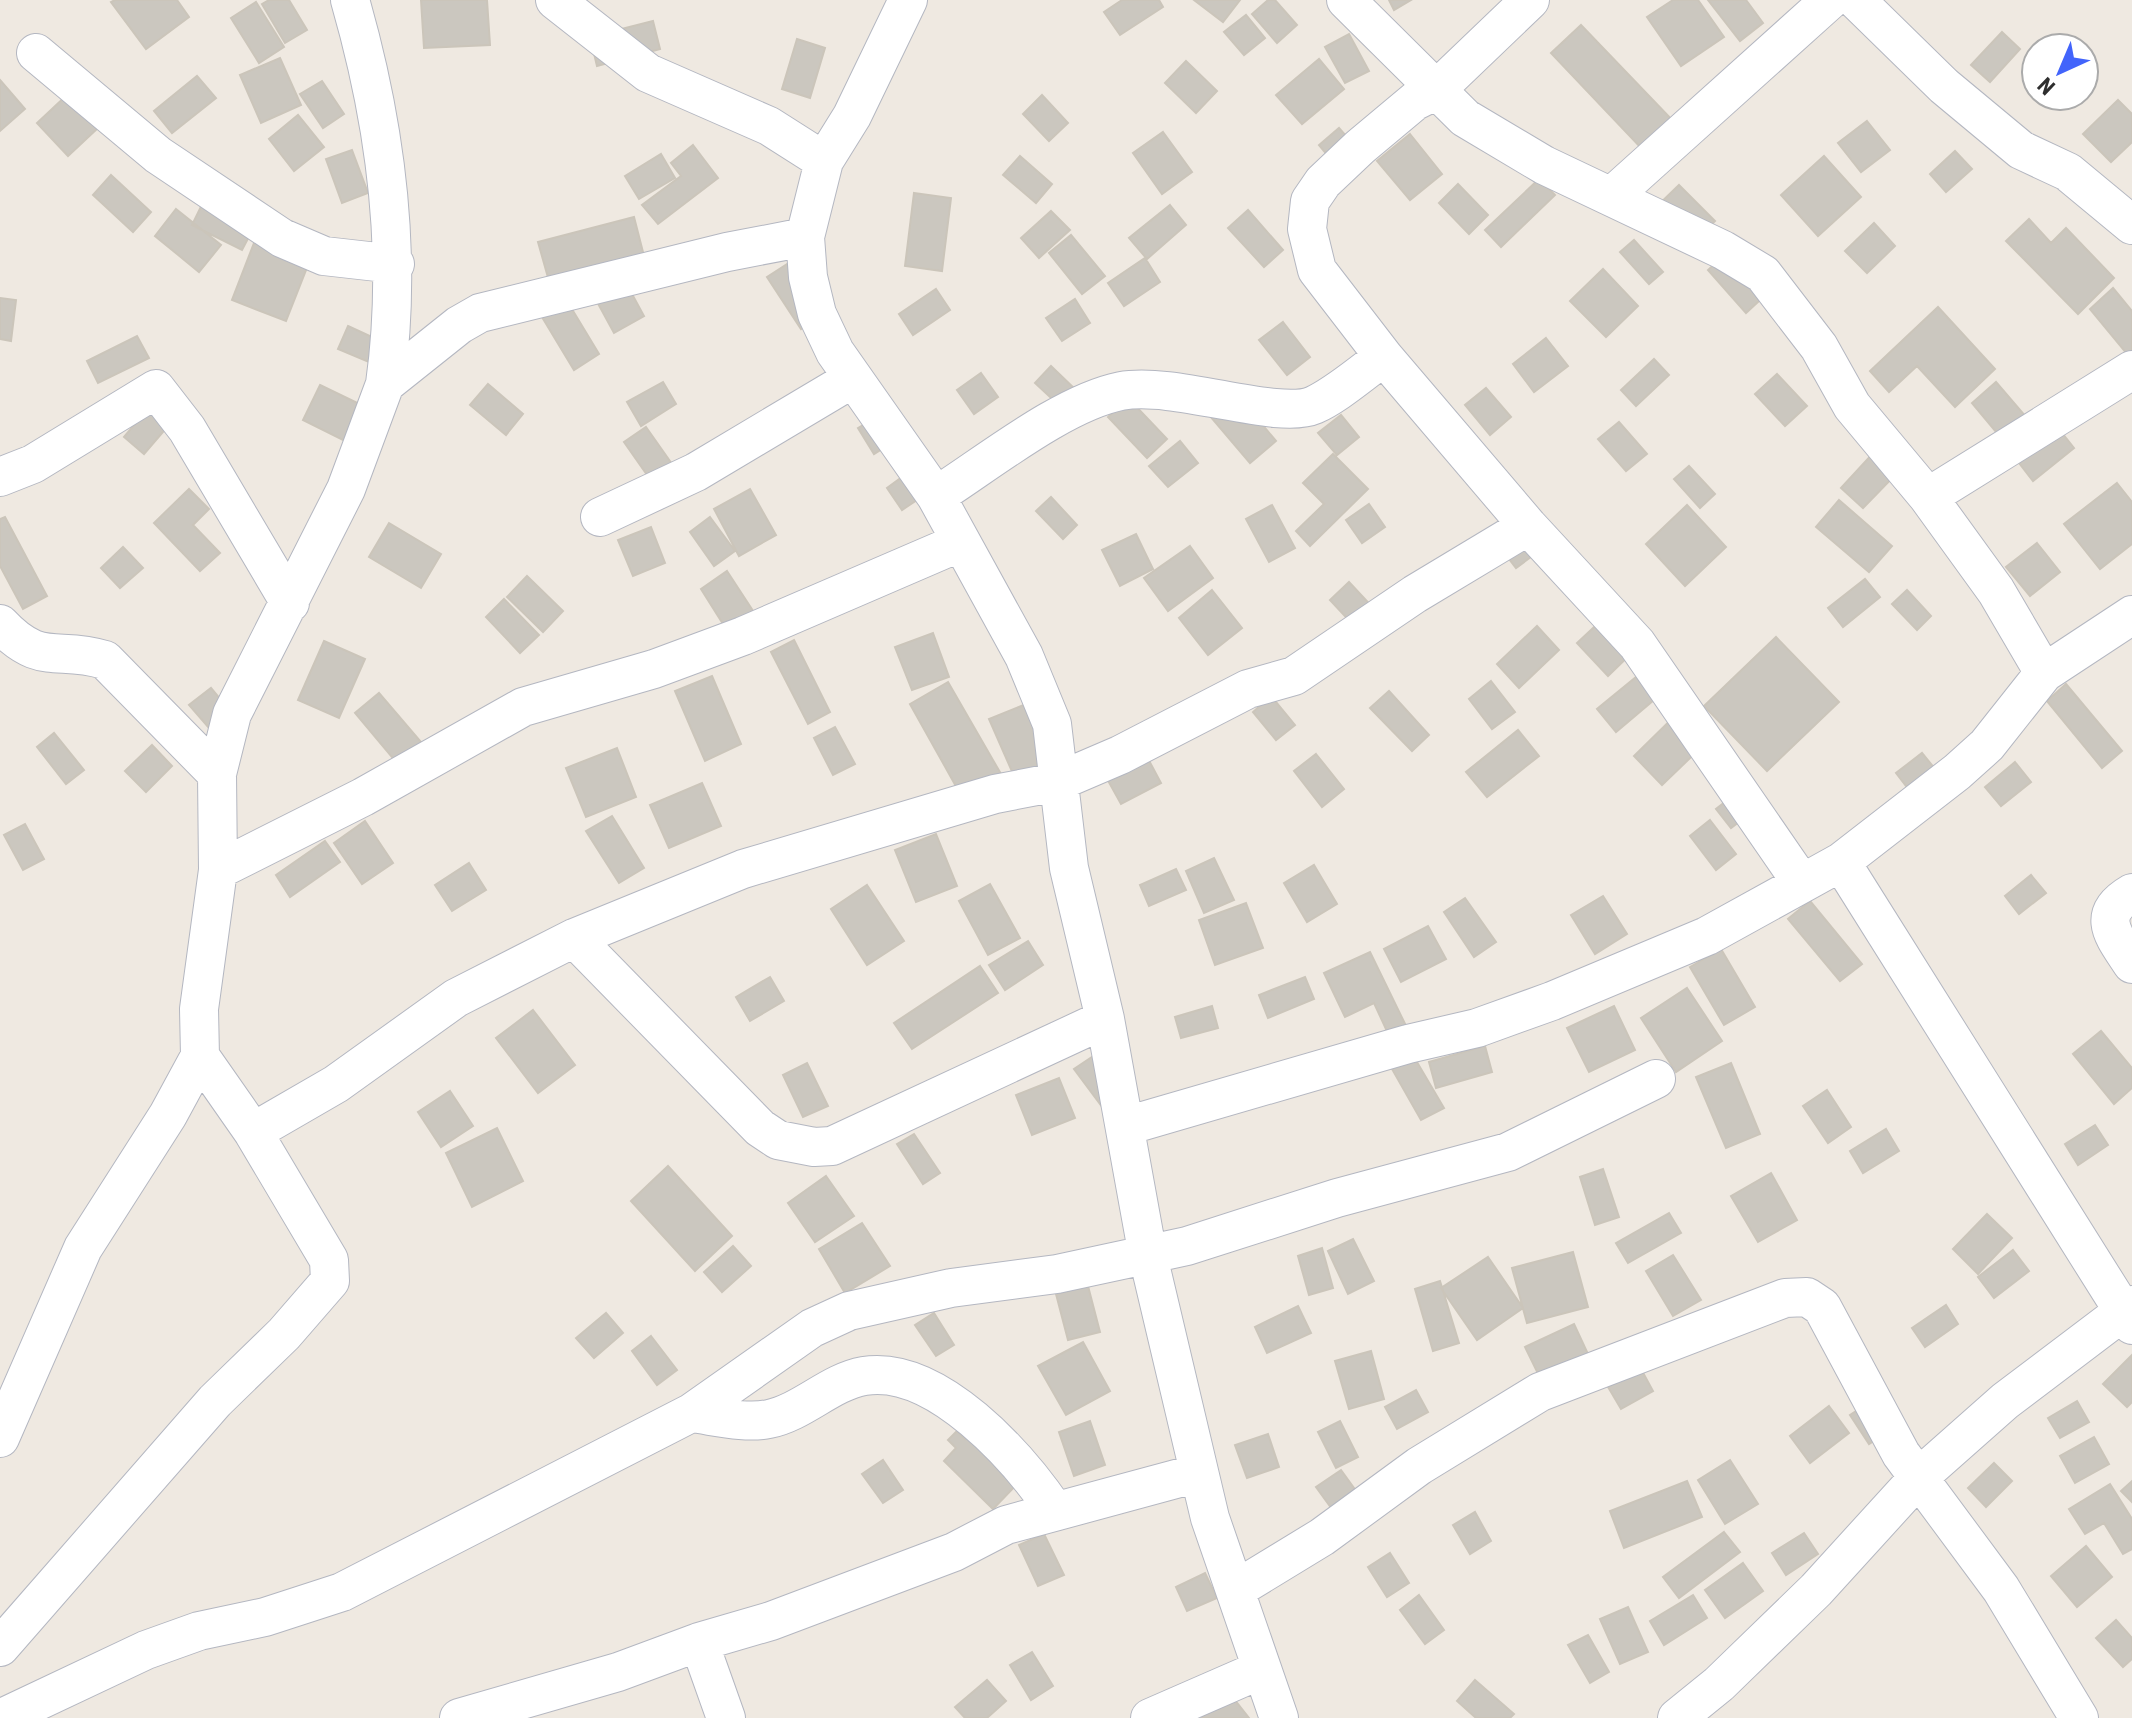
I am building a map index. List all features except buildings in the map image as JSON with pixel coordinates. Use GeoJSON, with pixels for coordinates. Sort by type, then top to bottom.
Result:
{"type":"FeatureCollection","features":[{"type":"Feature","properties":{"kind":"street"},"geometry":{"type":"LineString","coordinates":[[0,1438],[83,1248],[168,1115],[200,1056],[199,1009],[218,870],[217,774],[232,714],[346,489],[385,384],[394,321],[395,264],[381,136],[350,0]]}},
{"type":"Feature","properties":{"kind":"street"},"geometry":{"type":"LineString","coordinates":[[555,0],[648,73],[769,126],[824,161]]}},
{"type":"Feature","properties":{"kind":"street"},"geometry":{"type":"LineString","coordinates":[[908,0],[852,116],[824,161],[805,237],[808,277],[817,314],[852,379],[936,496],[1043,696],[1057,749],[1057,782],[1069,868],[1105,1019],[1148,1256],[1198,1473],[1260,1670],[1279,1718]]}},
{"type":"Feature","properties":{"kind":"street"},"geometry":{"type":"LineString","coordinates":[[1346,0],[1465,118],[1544,165],[1723,250],[1763,274],[1819,347],[1852,406],[1928,497],[1996,591],[2044,673]]}},
{"type":"Feature","properties":{"kind":"street"},"geometry":{"type":"LineString","coordinates":[[1530,0],[1435,91],[1415,101],[1323,182],[1310,201],[1307,229],[1317,270],[1384,357],[1528,526],[1637,644],[1801,882]]}},
{"type":"Feature","properties":{"kind":"street"},"geometry":{"type":"LineString","coordinates":[[1612,196],[1830,0]]}},
{"type":"Feature","properties":{"kind":"street"},"geometry":{"type":"LineString","coordinates":[[1856,0],[1944,86],[2021,150],[2068,172],[2132,225]]}},
{"type":"Feature","properties":{"kind":"street"},"geometry":{"type":"LineString","coordinates":[[36,53],[158,155],[282,238],[324,256],[395,264]]}},
{"type":"Feature","properties":{"kind":"street"},"geometry":{"type":"LineString","coordinates":[[385,384],[459,325],[480,313],[727,252],[805,237]]}},
{"type":"Feature","properties":{"kind":"street"},"geometry":{"type":"LineString","coordinates":[[936,496],[1088,401],[1122,391],[1179,390],[1291,410],[1313,405],[1384,357]]}},
{"type":"Feature","properties":{"kind":"street"},"geometry":{"type":"LineString","coordinates":[[1928,497],[2132,370]]}},
{"type":"Feature","properties":{"kind":"street"},"geometry":{"type":"LineString","coordinates":[[600,517],[696,472],[852,379]]}},
{"type":"Feature","properties":{"kind":"street"},"geometry":{"type":"LineString","coordinates":[[0,477],[33,464],[156,389],[187,429],[290,603]]}},
{"type":"Feature","properties":{"kind":"street"},"geometry":{"type":"LineString","coordinates":[[253,1132],[336,1084],[456,998],[574,938],[743,869],[995,794],[1057,782],[1120,755],[1248,689],[1294,676],[1415,594],[1528,526]]}},
{"type":"Feature","properties":{"kind":"street"},"geometry":{"type":"LineString","coordinates":[[218,870],[363,797],[523,707],[654,669],[743,636],[961,542]]}},
{"type":"Feature","properties":{"kind":"street"},"geometry":{"type":"LineString","coordinates":[[1126,1126],[1408,1044],[1477,1028],[1552,1001],[1707,936],[1841,862],[1987,745],[2044,673],[2132,615]]}},
{"type":"Feature","properties":{"kind":"street"},"geometry":{"type":"LineString","coordinates":[[0,624],[19,642],[40,653],[89,655],[105,660],[217,774]]}},
{"type":"Feature","properties":{"kind":"street"},"geometry":{"type":"LineString","coordinates":[[1677,1718],[1719,1684],[1816,1590],[1918,1478],[2005,1401],[2130,1313],[1841,862]]}},
{"type":"Feature","properties":{"kind":"street"},"geometry":{"type":"LineString","coordinates":[[2132,893],[2114,906],[2110,917],[2112,929],[2132,964]]}},
{"type":"Feature","properties":{"kind":"street"},"geometry":{"type":"LineString","coordinates":[[574,938],[760,1128],[778,1140],[814,1147],[832,1146],[893,1120],[1105,1019]]}},
{"type":"Feature","properties":{"kind":"street"},"geometry":{"type":"LineString","coordinates":[[0,1647],[215,1401],[328,1287],[331,1276],[329,1260],[253,1132],[200,1056]]}},
{"type":"Feature","properties":{"kind":"street"},"geometry":{"type":"LineString","coordinates":[[2,1718],[146,1650],[199,1631],[265,1617],[342,1592],[691,1413],[812,1328],[849,1311],[951,1288],[1057,1274],[1148,1256],[1337,1198],[1508,1152],[1656,1079]]}},
{"type":"Feature","properties":{"kind":"street"},"geometry":{"type":"LineString","coordinates":[[1235,1590],[1322,1537],[1419,1466],[1491,1419],[1540,1392],[1785,1298],[1807,1297],[1822,1307],[1901,1454],[2001,1589],[2079,1718]]}},
{"type":"Feature","properties":{"kind":"street"},"geometry":{"type":"LineString","coordinates":[[691,1413],[768,1419],[862,1376],[898,1379],[936,1394],[986,1428],[1035,1481],[1055,1511]]}},
{"type":"Feature","properties":{"kind":"street"},"geometry":{"type":"LineString","coordinates":[[459,1718],[618,1672],[699,1642],[771,1621],[954,1552],[1006,1525],[1198,1473]]}},
{"type":"Feature","properties":{"kind":"street"},"geometry":{"type":"LineString","coordinates":[[699,1642],[726,1718]]}},
{"type":"Feature","properties":{"kind":"street"},"geometry":{"type":"LineString","coordinates":[[1150,1718],[1260,1670]]}}]}
